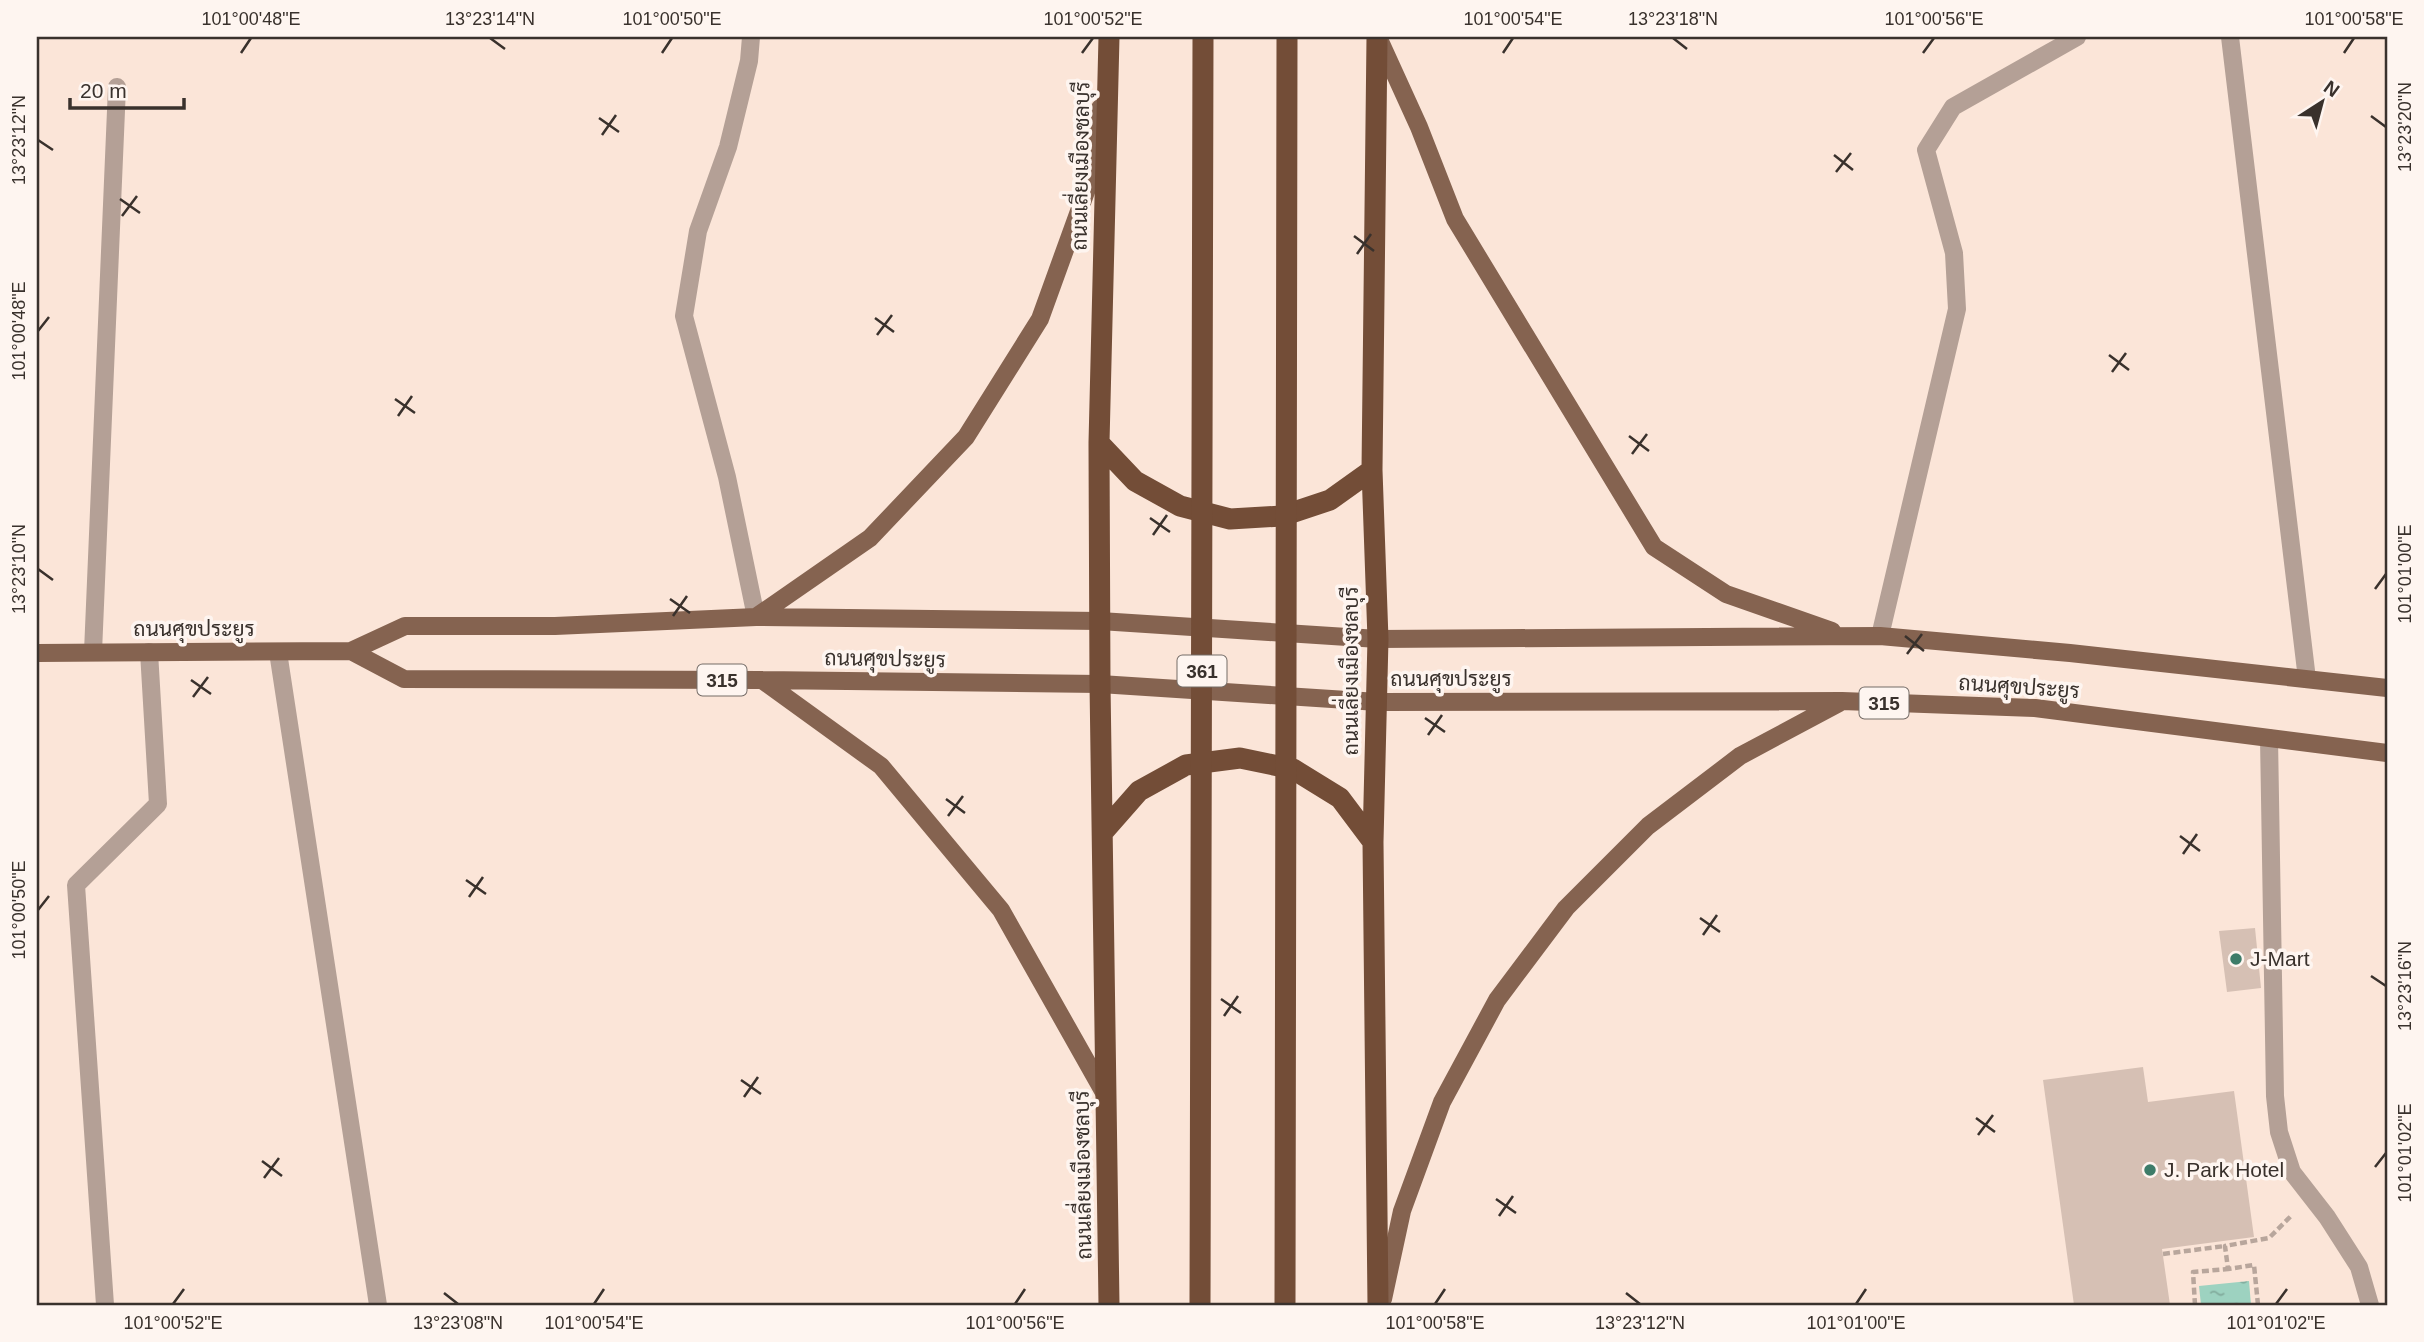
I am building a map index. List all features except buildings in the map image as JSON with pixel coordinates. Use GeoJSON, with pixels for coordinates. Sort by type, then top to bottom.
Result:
{"type":"FeatureCollection","features":[{"type":"Feature","properties":{"kind":"highway","name":"361"},"geometry":{"type":"LineString","coordinates":[[1200,1305],[1203,37]]}},
{"type":"Feature","properties":{"kind":"highway"},"geometry":{"type":"LineString","coordinates":[[1285,1305],[1287,37]]}},
{"type":"Feature","properties":{"kind":"highway","name":"ถนนเลี่ยงเมืองชลบุรี"},"geometry":{"type":"LineString","coordinates":[[1377,37],[1372,470],[1378,639],[1373,842],[1380,1305]]}},
{"type":"Feature","properties":{"kind":"highway","name":"ถนนเลี่ยงเมืองชลบุรี"},"geometry":{"type":"LineString","coordinates":[[1109,44],[1099,443],[1109,1305]]}},
{"type":"Feature","properties":{"kind":"highway"},"geometry":{"type":"LineString","coordinates":[[1099,443],[1135,481],[1180,506],[1230,519],[1282,516],[1330,500],[1372,470]]}},
{"type":"Feature","properties":{"kind":"highway"},"geometry":{"type":"LineString","coordinates":[[1103,832],[1139,791],[1186,765],[1240,758],[1293,769],[1340,798],[1373,842]]}},
{"type":"Feature","properties":{"kind":"main road"},"geometry":{"type":"LineString","coordinates":[[1377,37],[1419,127],[1455,219],[1654,547],[1726,594],[1846,635]]}},
{"type":"Feature","properties":{"kind":"main road"},"geometry":{"type":"LineString","coordinates":[[756,617],[870,537],[966,437],[1018,355],[1040,319],[1087,189],[1109,44]]}},
{"type":"Feature","properties":{"kind":"main road","name":"ถนนศุขประยูร"},"geometry":{"type":"LineString","coordinates":[[37,653],[351,651],[405,626],[555,626],[756,617],[1100,621],[1378,639],[1880,636],[2070,653],[2387,688]]}},
{"type":"Feature","properties":{"kind":"main road","name":"ถนนศุขประยูร"},"geometry":{"type":"LineString","coordinates":[[351,651],[404,679],[1100,684],[1378,702],[1842,701],[2035,708],[2387,753]]}},
{"type":"Feature","properties":{"kind":"main road"},"geometry":{"type":"LineString","coordinates":[[762,680],[881,766],[1000,910],[1106,1096]]}},
{"type":"Feature","properties":{"kind":"main road"},"geometry":{"type":"LineString","coordinates":[[1380,1305],[1402,1210],[1442,1102],[1497,1000],[1566,908],[1648,826],[1730,764],[1842,701]]}},
{"type":"Feature","properties":{"kind":"street"},"geometry":{"type":"LineString","coordinates":[[751,37],[749,61],[728,147],[698,231],[684,316],[727,477],[756,617]]}},
{"type":"Feature","properties":{"kind":"street"},"geometry":{"type":"LineString","coordinates":[[1880,636],[1957,309],[1954,253],[1926,150],[1953,107],[2077,37]]}},
{"type":"Feature","properties":{"kind":"street"},"geometry":{"type":"LineString","coordinates":[[2230,37],[2307,679]]}},
{"type":"Feature","properties":{"kind":"street"},"geometry":{"type":"LineString","coordinates":[[93,652],[117,87]]}},
{"type":"Feature","properties":{"kind":"street"},"geometry":{"type":"LineString","coordinates":[[105,1305],[76,885],[158,804],[149,652]]}},
{"type":"Feature","properties":{"kind":"street"},"geometry":{"type":"LineString","coordinates":[[278,652],[378,1305]]}},
{"type":"Feature","properties":{"kind":"street"},"geometry":{"type":"LineString","coordinates":[[2269,738],[2275,1096],[2279,1132],[2292,1172],[2327,1217],[2359,1267],[2370,1305]]}},
{"type":"Feature","properties":{"kind":"path"},"geometry":{"type":"LineString","coordinates":[[2162,1254],[2269,1238]]}},
{"type":"Feature","properties":{"kind":"path"},"geometry":{"type":"LineString","coordinates":[[2225,1246],[2228,1269]]}},
{"type":"Feature","properties":{"kind":"path"},"geometry":{"type":"LineString","coordinates":[[2195,1305],[2193,1272],[2254,1265],[2258,1305]]}},
{"type":"Feature","properties":{"kind":"water"},"geometry":{"type":"Polygon","coordinates":[[[2249,1281],[2251,1305],[2201,1305],[2199,1286],[2249,1281]]]}},
{"type":"Feature","properties":{"kind":"place","name":"J-Mart"},"geometry":{"type":"Point","coordinates":[2236,959]}},
{"type":"Feature","properties":{"kind":"place","name":"J. Park Hotel"},"geometry":{"type":"Point","coordinates":[2150,1170]}}]}
